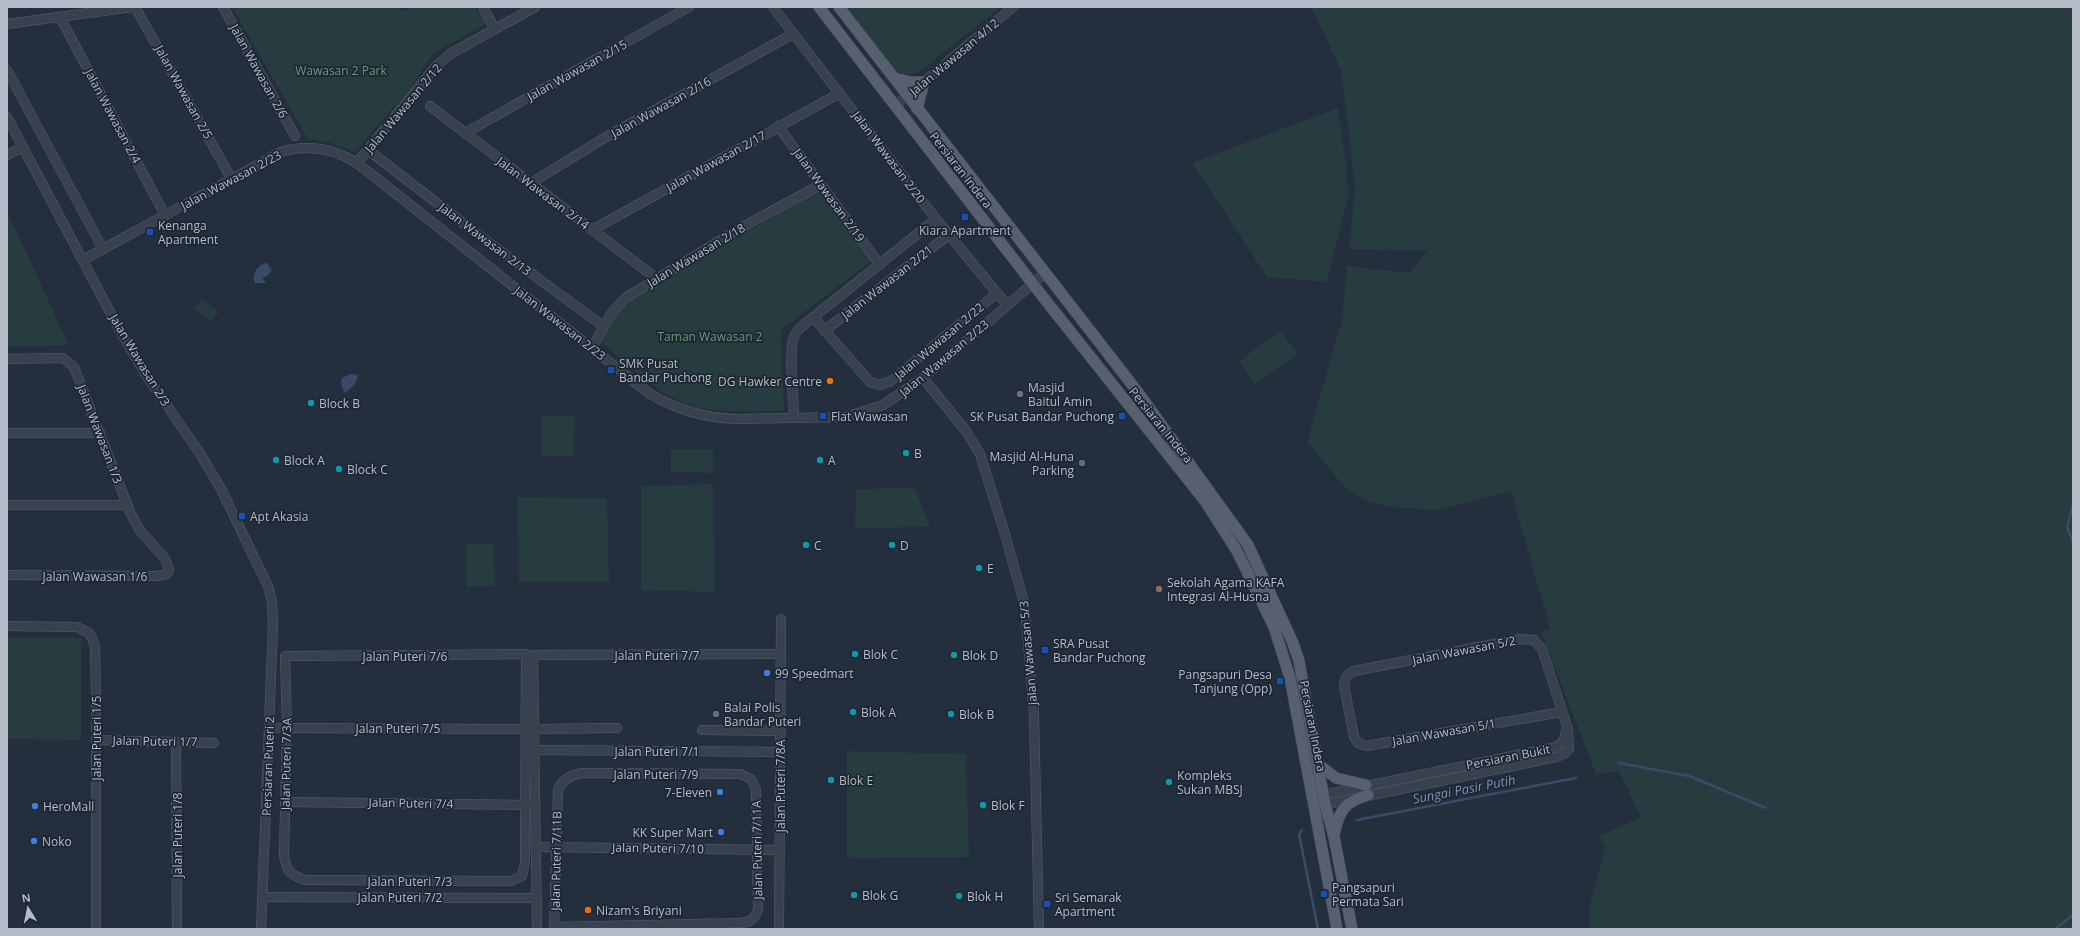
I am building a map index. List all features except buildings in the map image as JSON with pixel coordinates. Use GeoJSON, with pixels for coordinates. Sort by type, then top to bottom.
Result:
{"type":"FeatureCollection","features":[{"type":"Feature","properties":{"kind":"main road","name":"Persiaran Indera"},"geometry":{"type":"LineString","coordinates":[[819,7],[1032,283],[1205,501],[1237,551],[1274,627],[1290,678],[1319,800],[1337,929]]}},
{"type":"Feature","properties":{"kind":"main road","name":"Persiaran Indera"},"geometry":{"type":"LineString","coordinates":[[838,7],[1137,391],[1248,545],[1299,661],[1319,765],[1319,800],[1334,837],[1352,929]]}},
{"type":"Feature","properties":{"kind":"main road"},"geometry":{"type":"LineString","coordinates":[[894,78],[911,82],[924,82],[917,108]]}},
{"type":"Feature","properties":{"kind":"main road"},"geometry":{"type":"LineString","coordinates":[[1319,765],[1336,778],[1367,790]]}},
{"type":"Feature","properties":{"kind":"main road"},"geometry":{"type":"LineString","coordinates":[[1334,837],[1339,816],[1349,802],[1367,790]]}},
{"type":"Feature","properties":{"kind":"street"},"geometry":{"type":"LineString","coordinates":[[7,24],[132,7]]}},
{"type":"Feature","properties":{"kind":"street","name":"Jalan Wawasan 2/5"},"geometry":{"type":"LineString","coordinates":[[135,7],[231,178]]}},
{"type":"Feature","properties":{"kind":"street","name":"Jalan Wawasan 2/6"},"geometry":{"type":"LineString","coordinates":[[223,7],[295,136]]}},
{"type":"Feature","properties":{"kind":"street"},"geometry":{"type":"LineString","coordinates":[[483,7],[496,28]]}},
{"type":"Feature","properties":{"kind":"street","name":"Jalan Wawasan 2/12"},"geometry":{"type":"LineString","coordinates":[[357,163],[436,66],[450,54],[535,7]]}},
{"type":"Feature","properties":{"kind":"street","name":"Jalan Wawasan 2/15"},"geometry":{"type":"LineString","coordinates":[[465,133],[689,7]]}},
{"type":"Feature","properties":{"kind":"street","name":"Jalan Wawasan 2/20"},"geometry":{"type":"LineString","coordinates":[[773,7],[936,219],[950,234],[996,294],[1007,305]]}},
{"type":"Feature","properties":{"kind":"street","name":"Jalan Wawasan 4/12"},"geometry":{"type":"LineString","coordinates":[[895,106],[1013,7]]}},
{"type":"Feature","properties":{"kind":"street","name":"Jalan Wawasan 2/4"},"geometry":{"type":"LineString","coordinates":[[60,17],[165,215]]}},
{"type":"Feature","properties":{"kind":"street","name":"Jalan Wawasan 2/16"},"geometry":{"type":"LineString","coordinates":[[531,183],[606,137],[793,34]]}},
{"type":"Feature","properties":{"kind":"street"},"geometry":{"type":"LineString","coordinates":[[7,70],[103,249]]}},
{"type":"Feature","properties":{"kind":"street","name":"Jalan Wawasan 2/17"},"geometry":{"type":"LineString","coordinates":[[592,230],[840,93]]}},
{"type":"Feature","properties":{"kind":"street","name":"Jalan Wawasan 2/14"},"geometry":{"type":"LineString","coordinates":[[430,106],[657,279]]}},
{"type":"Feature","properties":{"kind":"street","name":"Jalan Wawasan 2/3"},"geometry":{"type":"LineString","coordinates":[[7,117],[119,330],[148,378],[213,474],[258,562],[268,586],[272,602]]}},
{"type":"Feature","properties":{"kind":"street","name":"Jalan Wawasan 2/19"},"geometry":{"type":"LineString","coordinates":[[778,126],[880,265]]}},
{"type":"Feature","properties":{"kind":"street"},"geometry":{"type":"LineString","coordinates":[[7,155],[22,147]]}},
{"type":"Feature","properties":{"kind":"street","name":"Jalan Wawasan 2/23"},"geometry":{"type":"LineString","coordinates":[[83,260],[281,152],[291,149],[326,150],[336,152],[357,163],[650,394],[676,408],[719,419],[846,417],[858,414],[895,398],[923,378],[1045,273]]}},
{"type":"Feature","properties":{"kind":"street","name":"Jalan Wawasan 2/13"},"geometry":{"type":"LineString","coordinates":[[368,150],[472,230],[603,326]]}},
{"type":"Feature","properties":{"kind":"street","name":"Jalan Wawasan 2/18"},"geometry":{"type":"LineString","coordinates":[[592,348],[603,326],[625,298],[740,229],[820,184]]}},
{"type":"Feature","properties":{"kind":"street"},"geometry":{"type":"LineString","coordinates":[[794,418],[793,338],[801,327],[936,219]]}},
{"type":"Feature","properties":{"kind":"street","name":"Jalan Wawasan 2/21"},"geometry":{"type":"LineString","coordinates":[[824,331],[950,234]]}},
{"type":"Feature","properties":{"kind":"street","name":"Jalan Wawasan 2/22"},"geometry":{"type":"LineString","coordinates":[[814,318],[870,382],[874,384],[886,384],[996,294]]}},
{"type":"Feature","properties":{"kind":"street","name":"Jalan Wawasan 1/3"},"geometry":{"type":"LineString","coordinates":[[7,359],[57,357],[67,360],[74,368],[100,433],[126,505],[139,529],[165,559]]}},
{"type":"Feature","properties":{"kind":"street","name":"Jalan Wawasan 5/3"},"geometry":{"type":"LineString","coordinates":[[923,378],[966,431],[980,454],[1025,606],[1034,715],[1038,929]]}},
{"type":"Feature","properties":{"kind":"street"},"geometry":{"type":"LineString","coordinates":[[7,433],[100,433]]}},
{"type":"Feature","properties":{"kind":"street"},"geometry":{"type":"LineString","coordinates":[[7,505],[126,505]]}},
{"type":"Feature","properties":{"kind":"street","name":"Jalan Wawasan 1/6"},"geometry":{"type":"LineString","coordinates":[[7,575],[157,576],[167,574],[170,570],[165,559]]}},
{"type":"Feature","properties":{"kind":"street","name":"Persiaran Puteri 2"},"geometry":{"type":"LineString","coordinates":[[261,929],[270,728],[272,602]]}},
{"type":"Feature","properties":{"kind":"street","name":"Jalan Puteri 7/8A"},"geometry":{"type":"LineString","coordinates":[[779,929],[781,619]]}},
{"type":"Feature","properties":{"kind":"street","name":"Jalan Puteri 1/5"},"geometry":{"type":"LineString","coordinates":[[7,626],[78,627],[89,633],[95,648],[96,929]]}},
{"type":"Feature","properties":{"kind":"street","name":"Jalan Wawasan 5/2"},"geometry":{"type":"LineString","coordinates":[[1348,713],[1344,685],[1345,679],[1349,673],[1528,639],[1538,644],[1542,649],[1565,722]]}},
{"type":"Feature","properties":{"kind":"street","name":"Jalan Puteri 7/7"},"geometry":{"type":"LineString","coordinates":[[529,655],[781,654]]}},
{"type":"Feature","properties":{"kind":"street"},"geometry":{"type":"LineString","coordinates":[[525,805],[530,729],[529,655]]}},
{"type":"Feature","properties":{"kind":"street","name":"Jalan Puteri 7/6"},"geometry":{"type":"LineString","coordinates":[[285,656],[529,655]]}},
{"type":"Feature","properties":{"kind":"street","name":"Jalan Puteri 7/3A"},"geometry":{"type":"LineString","coordinates":[[285,656],[287,728],[284,855],[287,871]]}},
{"type":"Feature","properties":{"kind":"street","name":"Jalan Wawasan 5/1"},"geometry":{"type":"LineString","coordinates":[[1348,713],[1354,737],[1358,744],[1366,746],[1562,712]]}},
{"type":"Feature","properties":{"kind":"street","name":"Persiaran Bukit"},"geometry":{"type":"LineString","coordinates":[[1319,800],[1564,754],[1570,745],[1565,722]]}},
{"type":"Feature","properties":{"kind":"street","name":"Jalan Puteri 7/5"},"geometry":{"type":"LineString","coordinates":[[270,728],[617,728]]}},
{"type":"Feature","properties":{"kind":"street"},"geometry":{"type":"LineString","coordinates":[[530,729],[534,750],[536,805],[537,929]]}},
{"type":"Feature","properties":{"kind":"street"},"geometry":{"type":"LineString","coordinates":[[702,730],[780,731]]}},
{"type":"Feature","properties":{"kind":"street","name":"Jalan Puteri 1/7"},"geometry":{"type":"LineString","coordinates":[[96,740],[214,742]]}},
{"type":"Feature","properties":{"kind":"street","name":"Jalan Puteri 1/8"},"geometry":{"type":"LineString","coordinates":[[176,742],[177,929]]}},
{"type":"Feature","properties":{"kind":"street","name":"Jalan Puteri 7/1"},"geometry":{"type":"LineString","coordinates":[[534,750],[780,752]]}},
{"type":"Feature","properties":{"kind":"street","name":"Jalan Puteri 7/9"},"geometry":{"type":"LineString","coordinates":[[558,794],[558,789],[565,780],[582,773],[740,774],[751,779],[756,790]]}},
{"type":"Feature","properties":{"kind":"street","name":"Jalan Puteri 7/11A"},"geometry":{"type":"LineString","coordinates":[[756,790],[758,910]]}},
{"type":"Feature","properties":{"kind":"street","name":"Jalan Puteri 7/11B"},"geometry":{"type":"LineString","coordinates":[[558,794],[558,848],[554,927],[741,923],[752,920],[758,910]]}},
{"type":"Feature","properties":{"kind":"street","name":"Jalan Puteri 7/4"},"geometry":{"type":"LineString","coordinates":[[286,802],[536,805]]}},
{"type":"Feature","properties":{"kind":"street","name":"Jalan Puteri 7/3"},"geometry":{"type":"LineString","coordinates":[[287,871],[292,876],[306,880],[511,881],[522,876],[525,863],[525,805]]}},
{"type":"Feature","properties":{"kind":"street","name":"Jalan Puteri 7/10"},"geometry":{"type":"LineString","coordinates":[[537,847],[780,850]]}},
{"type":"Feature","properties":{"kind":"street"},"geometry":{"type":"LineString","coordinates":[[407,881],[407,897]]}},
{"type":"Feature","properties":{"kind":"street","name":"Jalan Puteri 7/2"},"geometry":{"type":"LineString","coordinates":[[262,897],[537,898]]}},
{"type":"Feature","properties":{"kind":"green space","name":"Wawasan 2 Park"},"geometry":{"type":"Polygon","coordinates":[[[232,7],[399,7],[401,12],[412,7],[475,7],[487,23],[433,54],[411,87],[355,152],[328,142],[308,139],[232,7]]]}},
{"type":"Feature","properties":{"kind":"green space"},"geometry":{"type":"Polygon","coordinates":[[[846,7],[1001,7],[917,73],[907,75],[894,69],[846,7]]]}},
{"type":"Feature","properties":{"kind":"green space"},"geometry":{"type":"Polygon","coordinates":[[[1311,7],[2073,7],[2073,929],[1589,929],[1590,904],[1605,848],[1600,836],[1641,817],[1619,771],[1596,774],[1541,631],[1550,628],[1511,491],[1438,510],[1390,507],[1368,501],[1349,492],[1307,442],[1342,319],[1347,266],[1410,273],[1427,251],[1349,249],[1355,187],[1341,70],[1311,7]]]}},
{"type":"Feature","properties":{"kind":"green space"},"geometry":{"type":"Polygon","coordinates":[[[1338,108],[1347,173],[1348,197],[1327,282],[1267,277],[1192,163],[1338,108]]]}},
{"type":"Feature","properties":{"kind":"green space","name":"Taman Wawasan 2"},"geometry":{"type":"Polygon","coordinates":[[[819,191],[871,261],[781,330],[784,411],[726,411],[692,406],[677,400],[650,383],[600,341],[613,315],[627,300],[819,191]]]}},
{"type":"Feature","properties":{"kind":"green space"},"geometry":{"type":"Polygon","coordinates":[[[7,211],[69,345],[7,347],[7,211]]]}},
{"type":"Feature","properties":{"kind":"green space"},"geometry":{"type":"Polygon","coordinates":[[[202,299],[219,312],[211,322],[194,309],[202,299]]]}},
{"type":"Feature","properties":{"kind":"green space"},"geometry":{"type":"Polygon","coordinates":[[[1281,331],[1298,354],[1255,384],[1239,361],[1281,331]]]}},
{"type":"Feature","properties":{"kind":"green space"},"geometry":{"type":"Polygon","coordinates":[[[541,416],[575,416],[574,456],[541,456],[541,416]]]}},
{"type":"Feature","properties":{"kind":"green space"},"geometry":{"type":"Polygon","coordinates":[[[671,449],[713,449],[714,473],[671,472],[671,449]]]}},
{"type":"Feature","properties":{"kind":"green space"},"geometry":{"type":"Polygon","coordinates":[[[713,484],[715,592],[641,590],[641,486],[713,484]]]}},
{"type":"Feature","properties":{"kind":"green space"},"geometry":{"type":"Polygon","coordinates":[[[915,488],[930,527],[855,528],[856,489],[915,488]]]}},
{"type":"Feature","properties":{"kind":"green space"},"geometry":{"type":"Polygon","coordinates":[[[517,497],[607,499],[609,582],[519,581],[517,497]]]}},
{"type":"Feature","properties":{"kind":"green space"},"geometry":{"type":"Polygon","coordinates":[[[466,544],[494,544],[495,586],[466,587],[466,544]]]}},
{"type":"Feature","properties":{"kind":"green space"},"geometry":{"type":"Polygon","coordinates":[[[7,637],[81,638],[81,740],[7,739],[7,637]]]}},
{"type":"Feature","properties":{"kind":"green space"},"geometry":{"type":"Polygon","coordinates":[[[847,751],[966,754],[969,857],[847,858],[847,751]]]}},
{"type":"Feature","properties":{"kind":"water"},"geometry":{"type":"Polygon","coordinates":[[[267,263],[272,270],[267,276],[262,278],[266,283],[255,283],[254,276],[256,270],[261,265],[267,263]]]}},
{"type":"Feature","properties":{"kind":"water"},"geometry":{"type":"Polygon","coordinates":[[[351,374],[358,375],[353,386],[345,393],[341,385],[342,378],[351,374]]]}},
{"type":"Feature","properties":{"kind":"waterway"},"geometry":{"type":"LineString","coordinates":[[2073,506],[2067,527],[2073,542]]}},
{"type":"Feature","properties":{"kind":"waterway","name":"Sungai Pasir Putih"},"geometry":{"type":"LineString","coordinates":[[1619,763],[1689,776],[1766,808]]}},
{"type":"Feature","properties":{"kind":"waterway","name":"Sungai Pasir Putih"},"geometry":{"type":"LineString","coordinates":[[1357,820],[1576,778]]}},
{"type":"Feature","properties":{"kind":"waterway","name":"Sungai Pasir Putih"},"geometry":{"type":"LineString","coordinates":[[1302,830],[1299,834],[1318,929]]}},
{"type":"Feature","properties":{"kind":"waterway"},"geometry":{"type":"LineString","coordinates":[[2055,929],[2073,915]]}},
{"type":"Feature","properties":{"kind":"place","name":"Kiara Apartment"},"geometry":{"type":"Point","coordinates":[965,217]}},
{"type":"Feature","properties":{"kind":"place","name":"Kenanga Apartment"},"geometry":{"type":"Point","coordinates":[150,232]}},
{"type":"Feature","properties":{"kind":"place","name":"SMK Pusat Bandar Puchong"},"geometry":{"type":"Point","coordinates":[611,370]}},
{"type":"Feature","properties":{"kind":"place","name":"DG Hawker Centre"},"geometry":{"type":"Point","coordinates":[830,381]}},
{"type":"Feature","properties":{"kind":"place","name":"Masjid Baitul Amin"},"geometry":{"type":"Point","coordinates":[1020,394]}},
{"type":"Feature","properties":{"kind":"place","name":"Block B"},"geometry":{"type":"Point","coordinates":[311,403]}},
{"type":"Feature","properties":{"kind":"place","name":"Flat Wawasan"},"geometry":{"type":"Point","coordinates":[823,416]}},
{"type":"Feature","properties":{"kind":"place","name":"SK Pusat Bandar Puchong"},"geometry":{"type":"Point","coordinates":[1122,416]}},
{"type":"Feature","properties":{"kind":"place","name":"B"},"geometry":{"type":"Point","coordinates":[906,453]}},
{"type":"Feature","properties":{"kind":"place","name":"Block A"},"geometry":{"type":"Point","coordinates":[276,460]}},
{"type":"Feature","properties":{"kind":"place","name":"A"},"geometry":{"type":"Point","coordinates":[820,460]}},
{"type":"Feature","properties":{"kind":"place","name":"Masjid Al-Huna Parking"},"geometry":{"type":"Point","coordinates":[1082,463]}},
{"type":"Feature","properties":{"kind":"place","name":"Block C"},"geometry":{"type":"Point","coordinates":[339,469]}},
{"type":"Feature","properties":{"kind":"place","name":"Apt Akasia"},"geometry":{"type":"Point","coordinates":[242,516]}},
{"type":"Feature","properties":{"kind":"place","name":"C"},"geometry":{"type":"Point","coordinates":[806,545]}},
{"type":"Feature","properties":{"kind":"place","name":"D"},"geometry":{"type":"Point","coordinates":[892,545]}},
{"type":"Feature","properties":{"kind":"place","name":"E"},"geometry":{"type":"Point","coordinates":[979,568]}},
{"type":"Feature","properties":{"kind":"place","name":"Sekolah Agama KAFA Integrasi Al-Husna"},"geometry":{"type":"Point","coordinates":[1159,589]}},
{"type":"Feature","properties":{"kind":"place","name":"SRA Pusat Bandar Puchong"},"geometry":{"type":"Point","coordinates":[1045,650]}},
{"type":"Feature","properties":{"kind":"place","name":"Blok C"},"geometry":{"type":"Point","coordinates":[855,654]}},
{"type":"Feature","properties":{"kind":"place","name":"Blok D"},"geometry":{"type":"Point","coordinates":[954,655]}},
{"type":"Feature","properties":{"kind":"place","name":"99 Speedmart"},"geometry":{"type":"Point","coordinates":[767,673]}},
{"type":"Feature","properties":{"kind":"place","name":"Pangsapuri Desa Tanjung (Opp)"},"geometry":{"type":"Point","coordinates":[1280,681]}},
{"type":"Feature","properties":{"kind":"place","name":"Blok A"},"geometry":{"type":"Point","coordinates":[853,712]}},
{"type":"Feature","properties":{"kind":"place","name":"Balai Polis Bandar Puteri"},"geometry":{"type":"Point","coordinates":[716,714]}},
{"type":"Feature","properties":{"kind":"place","name":"Blok B"},"geometry":{"type":"Point","coordinates":[951,714]}},
{"type":"Feature","properties":{"kind":"place","name":"Blok E"},"geometry":{"type":"Point","coordinates":[831,780]}},
{"type":"Feature","properties":{"kind":"place","name":"Kompleks Sukan MBSJ"},"geometry":{"type":"Point","coordinates":[1169,782]}},
{"type":"Feature","properties":{"kind":"place","name":"7-Eleven"},"geometry":{"type":"Point","coordinates":[720,792]}},
{"type":"Feature","properties":{"kind":"place","name":"Blok F"},"geometry":{"type":"Point","coordinates":[983,805]}},
{"type":"Feature","properties":{"kind":"place","name":"HeroMall"},"geometry":{"type":"Point","coordinates":[35,806]}},
{"type":"Feature","properties":{"kind":"place","name":"KK Super Mart"},"geometry":{"type":"Point","coordinates":[721,832]}},
{"type":"Feature","properties":{"kind":"place","name":"Noko"},"geometry":{"type":"Point","coordinates":[34,841]}},
{"type":"Feature","properties":{"kind":"place","name":"Pangsapuri Permata Sari"},"geometry":{"type":"Point","coordinates":[1324,894]}},
{"type":"Feature","properties":{"kind":"place","name":"Blok G"},"geometry":{"type":"Point","coordinates":[854,895]}},
{"type":"Feature","properties":{"kind":"place","name":"Blok H"},"geometry":{"type":"Point","coordinates":[959,896]}},
{"type":"Feature","properties":{"kind":"place","name":"Sri Semarak Apartment"},"geometry":{"type":"Point","coordinates":[1047,904]}},
{"type":"Feature","properties":{"kind":"place","name":"Nizam's Briyani"},"geometry":{"type":"Point","coordinates":[588,910]}}]}
